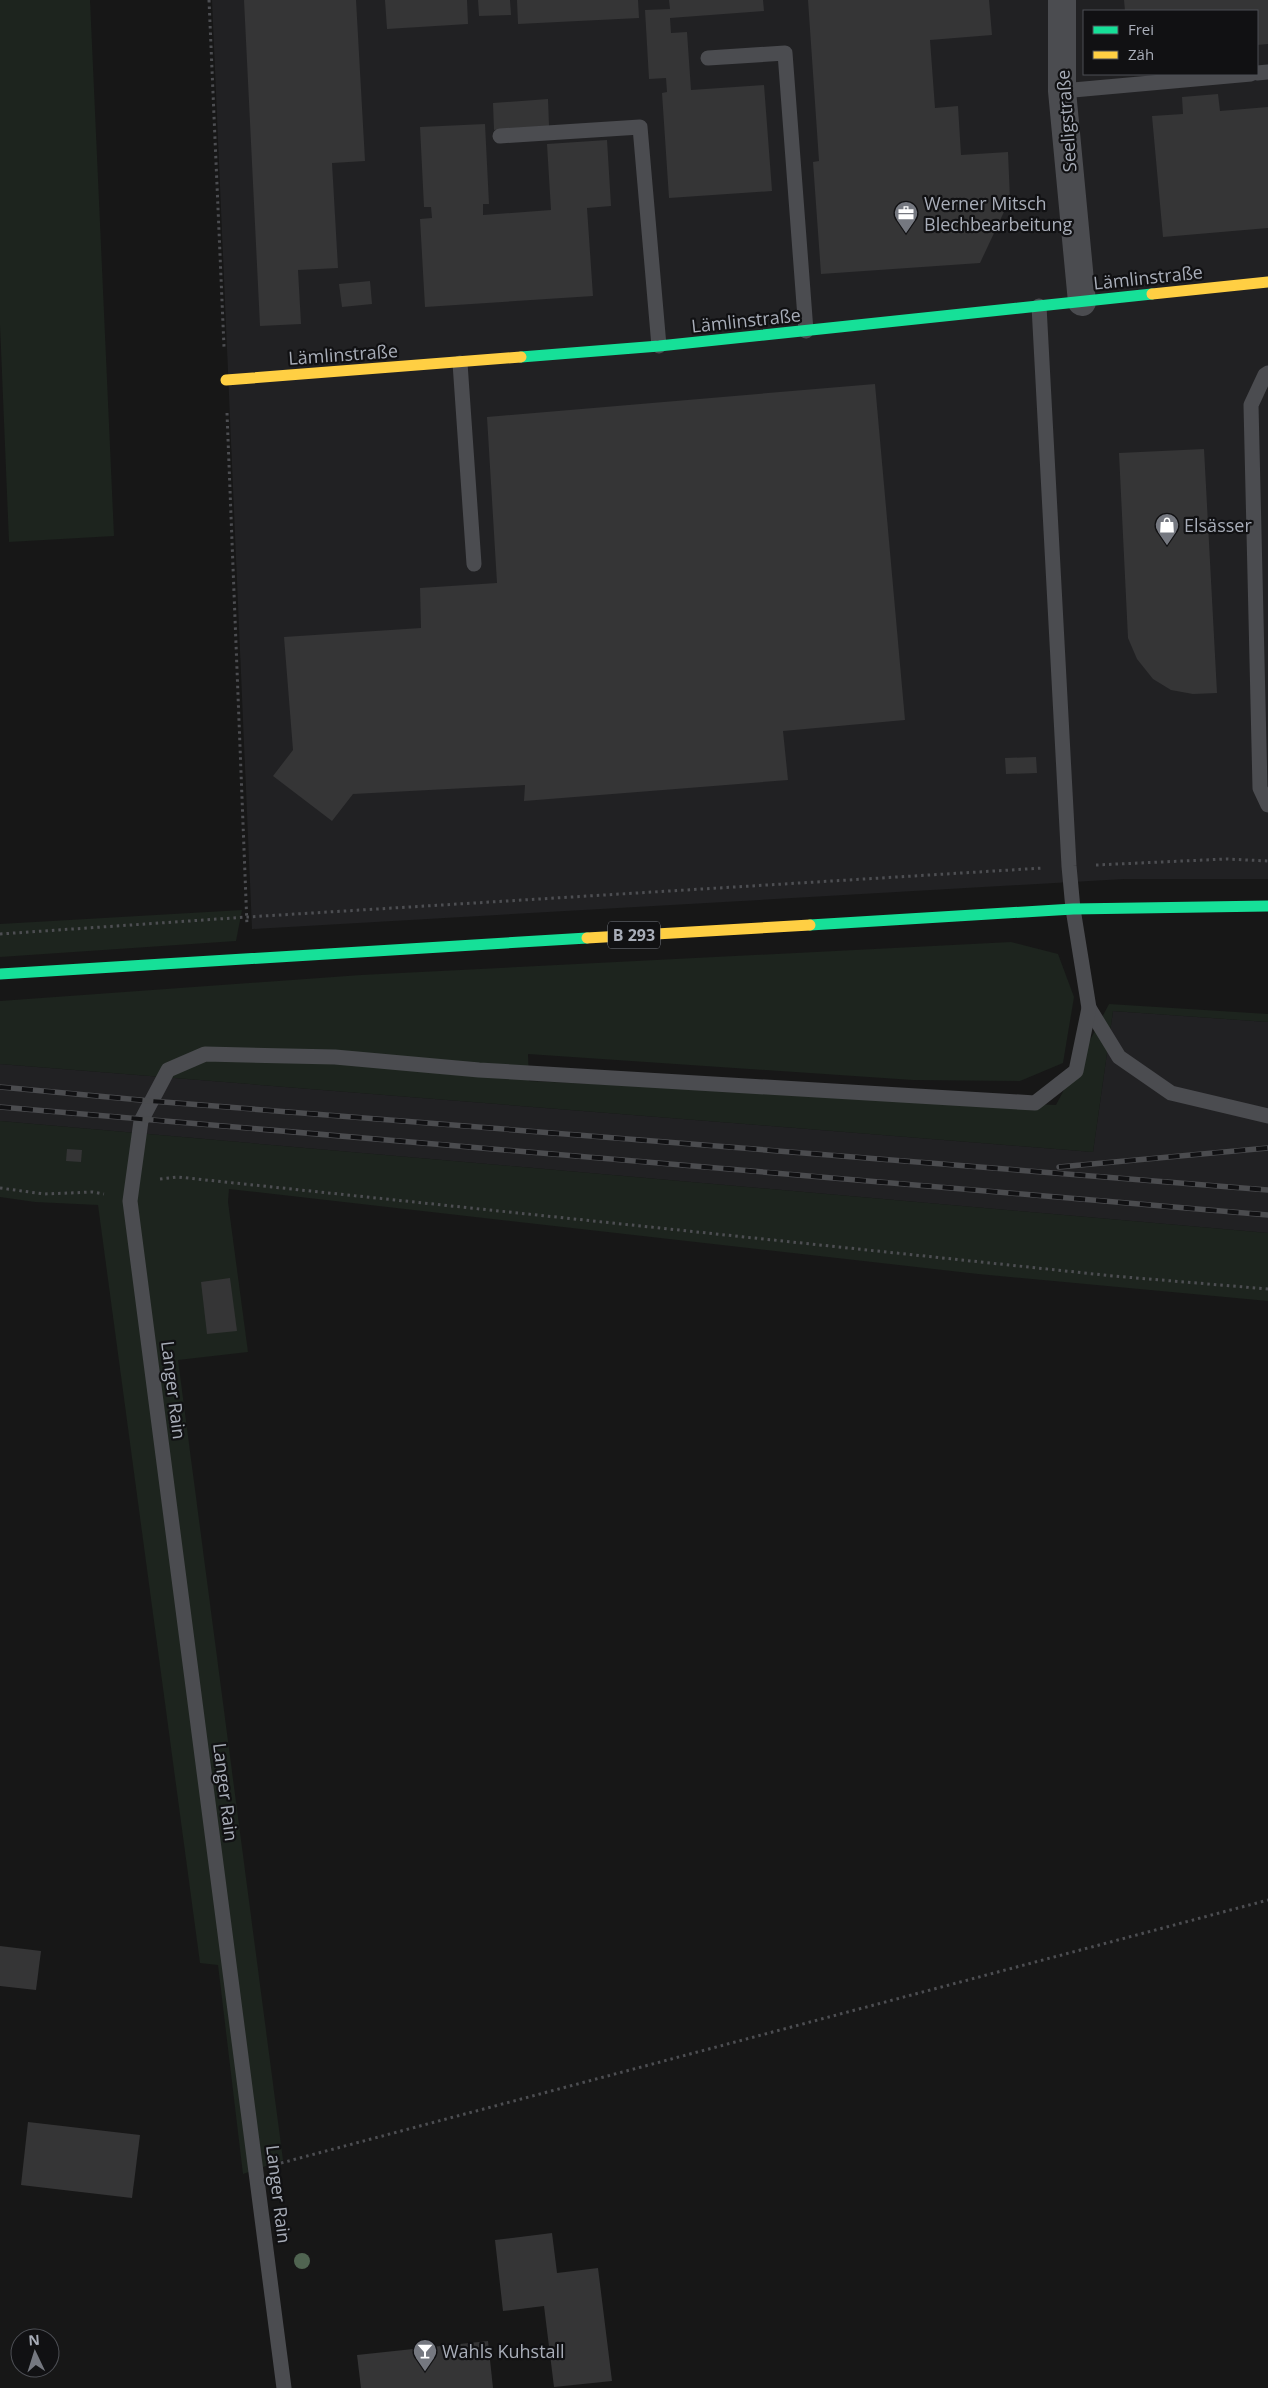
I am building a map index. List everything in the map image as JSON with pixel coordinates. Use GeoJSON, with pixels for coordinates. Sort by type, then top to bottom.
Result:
{"type":"FeatureCollection","features":[{"type":"Feature","properties":{"kind":"main road","name":"Lämlinstraße"},"geometry":{"type":"LineString","coordinates":[[226,380],[659,346],[1268,282]]}},
{"type":"Feature","properties":{"kind":"main road","name":"B 293"},"geometry":{"type":"LineString","coordinates":[[0,974],[1073,909],[1268,906]]}},
{"type":"Feature","properties":{"kind":"street","name":"Seeligstraße"},"geometry":{"type":"LineString","coordinates":[[1062,0],[1062,91],[1082,302]]}},
{"type":"Feature","properties":{"kind":"lane"},"geometry":{"type":"LineString","coordinates":[[708,58],[785,53],[806,331]]}},
{"type":"Feature","properties":{"kind":"lane"},"geometry":{"type":"LineString","coordinates":[[1062,91],[1240,75]]}},
{"type":"Feature","properties":{"kind":"lane"},"geometry":{"type":"LineString","coordinates":[[500,136],[640,127],[659,346]]}},
{"type":"Feature","properties":{"kind":"lane"},"geometry":{"type":"LineString","coordinates":[[1039,306],[1069,866],[1073,909],[1088,1008],[1119,1057],[1171,1092],[1268,1116]]}},
{"type":"Feature","properties":{"kind":"lane"},"geometry":{"type":"LineString","coordinates":[[460,363],[474,564]]}},
{"type":"Feature","properties":{"kind":"lane"},"geometry":{"type":"LineString","coordinates":[[1268,373],[1265,375],[1252,405],[1260,788],[1268,805]]}},
{"type":"Feature","properties":{"kind":"lane","name":"Langer Rain"},"geometry":{"type":"LineString","coordinates":[[284,2388],[130,1201],[141,1121],[168,1070],[205,1054],[335,1057],[479,1070],[1035,1103],[1076,1071],[1088,1008]]}},
{"type":"Feature","properties":{"kind":"path"},"geometry":{"type":"LineString","coordinates":[[209,0],[226,380],[248,958]]}},
{"type":"Feature","properties":{"kind":"path"},"geometry":{"type":"LineString","coordinates":[[0,934],[1069,866],[1226,859],[1268,861]]}},
{"type":"Feature","properties":{"kind":"path"},"geometry":{"type":"LineString","coordinates":[[0,1188],[44,1194],[93,1192],[130,1201],[148,1181],[178,1177],[1113,1276],[1268,1288]]}},
{"type":"Feature","properties":{"kind":"path"},"geometry":{"type":"LineString","coordinates":[[257,2170],[1268,1900]]}},
{"type":"Feature","properties":{"kind":"shaded area"},"geometry":{"type":"Polygon","coordinates":[[[0,0],[90,0],[114,536],[9,542],[0,325],[0,0]]]}},
{"type":"Feature","properties":{"kind":"shaded area"},"geometry":{"type":"Polygon","coordinates":[[[212,0],[1268,0],[1268,879],[1124,879],[252,929],[212,0]]]}},
{"type":"Feature","properties":{"kind":"shaded area"},"geometry":{"type":"Polygon","coordinates":[[[242,910],[236,941],[0,957],[0,924],[242,910]]]}},
{"type":"Feature","properties":{"kind":"shaded area"},"geometry":{"type":"Polygon","coordinates":[[[1011,942],[1058,954],[1074,997],[1063,1063],[1020,1081],[913,1080],[528,1054],[529,1081],[1056,1105],[1109,1004],[1268,1014],[1268,1022],[1113,1011],[1093,1152],[0,1064],[0,1001],[361,975],[1011,942]]]}},
{"type":"Feature","properties":{"kind":"shaded area"},"geometry":{"type":"Polygon","coordinates":[[[1113,1011],[1268,1022],[1268,1233],[0,1121],[0,1064],[1093,1152],[1113,1011]]]}},
{"type":"Feature","properties":{"kind":"shaded area"},"geometry":{"type":"Polygon","coordinates":[[[0,1121],[1268,1233],[1268,1301],[978,1274],[229,1189],[228,1202],[248,1352],[178,1360],[283,2160],[243,2174],[218,1965],[200,1963],[98,1205],[35,1202],[0,1197],[0,1121]]]}},
{"type":"Feature","properties":{"kind":"building"},"geometry":{"type":"Polygon","coordinates":[[[244,0],[356,0],[365,161],[332,163],[338,268],[298,270],[301,324],[260,326],[244,0]]]}},
{"type":"Feature","properties":{"kind":"building"},"geometry":{"type":"Polygon","coordinates":[[[385,0],[467,0],[468,24],[387,29],[385,0]]]}},
{"type":"Feature","properties":{"kind":"building"},"geometry":{"type":"Polygon","coordinates":[[[478,0],[510,0],[511,15],[479,16],[478,0]]]}},
{"type":"Feature","properties":{"kind":"building"},"geometry":{"type":"Polygon","coordinates":[[[517,0],[638,0],[639,18],[518,24],[517,0]]]}},
{"type":"Feature","properties":{"kind":"building"},"geometry":{"type":"Polygon","coordinates":[[[669,0],[763,0],[764,11],[670,18],[671,33],[687,32],[691,90],[764,85],[772,191],[669,198],[662,93],[667,92],[666,78],[649,79],[645,10],[670,9],[669,0]]]}},
{"type":"Feature","properties":{"kind":"building"},"geometry":{"type":"Polygon","coordinates":[[[808,0],[989,0],[992,35],[930,40],[935,108],[958,106],[961,155],[1008,152],[1010,199],[980,263],[821,274],[813,162],[819,161],[808,0]]]}},
{"type":"Feature","properties":{"kind":"building"},"geometry":{"type":"Polygon","coordinates":[[[1124,0],[1268,0],[1268,44],[1258,45],[1258,10],[1125,10],[1124,0]]]}},
{"type":"Feature","properties":{"kind":"building"},"geometry":{"type":"Polygon","coordinates":[[[1218,94],[1220,111],[1268,107],[1268,228],[1163,237],[1152,116],[1183,114],[1182,97],[1218,94]]]}},
{"type":"Feature","properties":{"kind":"building"},"geometry":{"type":"Polygon","coordinates":[[[548,99],[549,126],[494,130],[493,103],[548,99]]]}},
{"type":"Feature","properties":{"kind":"building"},"geometry":{"type":"Polygon","coordinates":[[[485,124],[489,204],[483,204],[483,215],[551,210],[547,144],[607,140],[611,206],[587,208],[593,296],[425,307],[420,219],[432,218],[431,207],[424,207],[420,127],[485,124]]]}},
{"type":"Feature","properties":{"kind":"building"},"geometry":{"type":"Polygon","coordinates":[[[370,281],[372,304],[342,307],[339,284],[370,281]]]}},
{"type":"Feature","properties":{"kind":"building"},"geometry":{"type":"Polygon","coordinates":[[[875,384],[905,720],[783,731],[788,780],[524,801],[525,785],[353,794],[332,821],[273,776],[293,750],[284,637],[421,628],[420,588],[497,583],[487,417],[875,384]]]}},
{"type":"Feature","properties":{"kind":"building","name":"Elsässer"},"geometry":{"type":"Polygon","coordinates":[[[1204,449],[1217,693],[1193,694],[1171,690],[1153,679],[1137,659],[1128,638],[1119,453],[1204,449]]]}},
{"type":"Feature","properties":{"kind":"building"},"geometry":{"type":"Polygon","coordinates":[[[1036,757],[1037,773],[1006,774],[1005,758],[1036,757]]]}},
{"type":"Feature","properties":{"kind":"building"},"geometry":{"type":"Polygon","coordinates":[[[67,1149],[82,1150],[81,1162],[66,1161],[67,1149]]]}},
{"type":"Feature","properties":{"kind":"building"},"geometry":{"type":"Polygon","coordinates":[[[230,1278],[237,1331],[207,1334],[201,1282],[230,1278]]]}},
{"type":"Feature","properties":{"kind":"building"},"geometry":{"type":"Polygon","coordinates":[[[0,1946],[41,1951],[36,1990],[0,1986],[0,1946]]]}},
{"type":"Feature","properties":{"kind":"building"},"geometry":{"type":"Polygon","coordinates":[[[28,2122],[140,2135],[132,2198],[21,2185],[28,2122]]]}},
{"type":"Feature","properties":{"kind":"building"},"geometry":{"type":"Polygon","coordinates":[[[552,2233],[557,2273],[598,2268],[612,2381],[554,2387],[544,2306],[503,2311],[495,2240],[552,2233]]]}},
{"type":"Feature","properties":{"kind":"building","name":"Wahls Kuhstall"},"geometry":{"type":"Polygon","coordinates":[[[488,2341],[493,2388],[361,2388],[357,2355],[488,2341]]]}},
{"type":"Feature","properties":{"kind":"railway"},"geometry":{"type":"LineString","coordinates":[[0,1087],[151,1101],[1268,1190]]}},
{"type":"Feature","properties":{"kind":"railway"},"geometry":{"type":"LineString","coordinates":[[0,1107],[1268,1215]]}},
{"type":"Feature","properties":{"kind":"railway"},"geometry":{"type":"LineString","coordinates":[[1059,1167],[1268,1148]]}},
{"type":"Feature","properties":{"kind":"traffic: fast"},"geometry":{"type":"LineString","coordinates":[[521,357],[659,346],[1152,294]]}},
{"type":"Feature","properties":{"kind":"traffic: fast"},"geometry":{"type":"LineString","coordinates":[[810,925],[1073,909],[1268,906]]}},
{"type":"Feature","properties":{"kind":"traffic: fast"},"geometry":{"type":"LineString","coordinates":[[0,974],[587,938]]}},
{"type":"Feature","properties":{"kind":"traffic: slow"},"geometry":{"type":"LineString","coordinates":[[1152,294],[1268,282]]}},
{"type":"Feature","properties":{"kind":"traffic: slow"},"geometry":{"type":"LineString","coordinates":[[226,380],[521,357]]}},
{"type":"Feature","properties":{"kind":"traffic: slow"},"geometry":{"type":"LineString","coordinates":[[587,938],[810,925]]}},
{"type":"Feature","properties":{"kind":"place","name":"Werner Mitsch Blechbearbeitung"},"geometry":{"type":"Point","coordinates":[906,234]}},
{"type":"Feature","properties":{"kind":"place","name":"Elsässer"},"geometry":{"type":"Point","coordinates":[1167,546]}},
{"type":"Feature","properties":{"kind":"place","name":"Wahls Kuhstall"},"geometry":{"type":"Point","coordinates":[425,2372]}}]}
